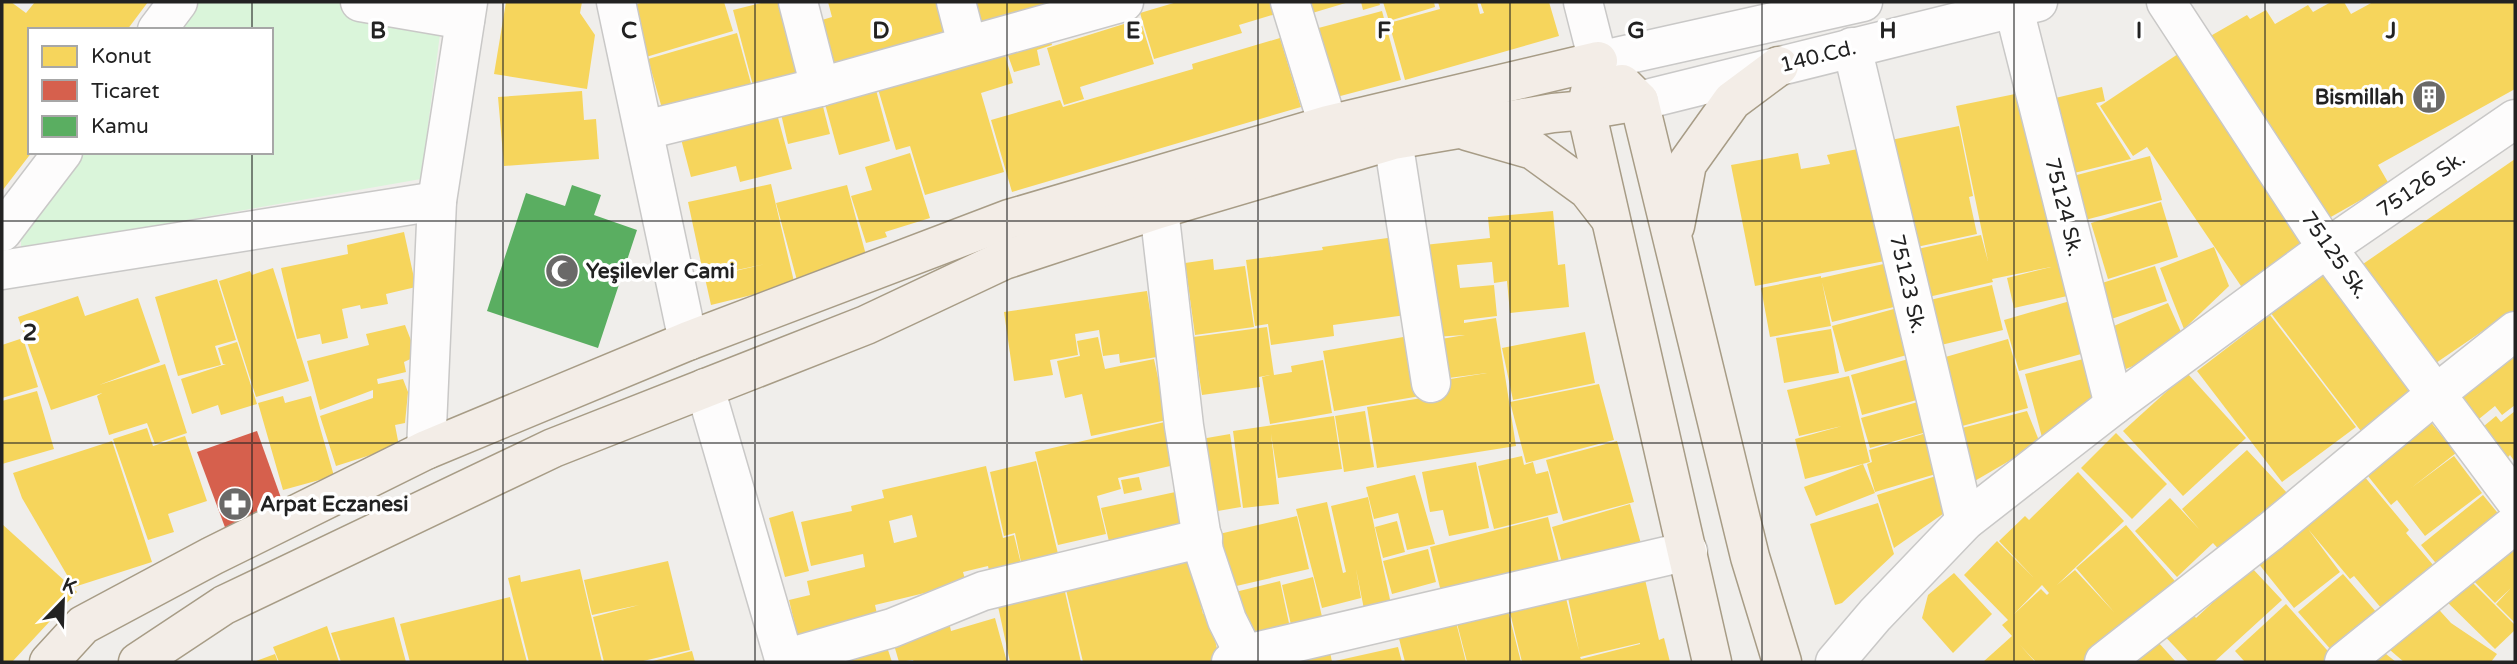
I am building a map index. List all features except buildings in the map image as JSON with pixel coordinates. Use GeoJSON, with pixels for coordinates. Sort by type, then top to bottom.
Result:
{"type":"FeatureCollection","features":[{"type":"Feature","properties":{"kind":"main road"},"geometry":{"type":"LineString","coordinates":[[49,662],[83,625],[212,556],[426,450],[688,341],[1009,219],[1328,125],[1598,61]]}},
{"type":"Feature","properties":{"kind":"main road"},"geometry":{"type":"LineString","coordinates":[[1598,61],[1639,101],[1750,557],[1782,662]]}},
{"type":"Feature","properties":{"kind":"main road"},"geometry":{"type":"LineString","coordinates":[[1598,61],[1586,110],[1712,662]]}},
{"type":"Feature","properties":{"kind":"main road"},"geometry":{"type":"LineString","coordinates":[[1673,239],[1687,164],[1732,101],[1780,65]]}},
{"type":"Feature","properties":{"kind":"main road"},"geometry":{"type":"LineString","coordinates":[[138,662],[224,605],[553,448],[866,325],[1004,260],[1159,209],[1392,140],[1639,101]]}},
{"type":"Feature","properties":{"kind":"main road"},"geometry":{"type":"LineString","coordinates":[[1458,129],[1533,150],[1588,190],[1611,220]]}},
{"type":"Feature","properties":{"kind":"street"},"geometry":{"type":"LineString","coordinates":[[158,28],[178,2]]}},
{"type":"Feature","properties":{"kind":"street"},"geometry":{"type":"LineString","coordinates":[[360,2],[466,11],[437,201],[426,450]]}},
{"type":"Feature","properties":{"kind":"street"},"geometry":{"type":"LineString","coordinates":[[616,2],[688,341]]}},
{"type":"Feature","properties":{"kind":"street"},"geometry":{"type":"LineString","coordinates":[[798,2],[820,87]]}},
{"type":"Feature","properties":{"kind":"street"},"geometry":{"type":"LineString","coordinates":[[956,2],[967,44]]}},
{"type":"Feature","properties":{"kind":"street"},"geometry":{"type":"LineString","coordinates":[[645,130],[820,87],[1124,2]]}},
{"type":"Feature","properties":{"kind":"street"},"geometry":{"type":"LineString","coordinates":[[1290,2],[1328,125]]}},
{"type":"Feature","properties":{"kind":"street"},"geometry":{"type":"LineString","coordinates":[[1583,2],[1598,61]]}},
{"type":"Feature","properties":{"kind":"street","name":"140.Cd."},"geometry":{"type":"LineString","coordinates":[[1598,61],[1863,2]]}},
{"type":"Feature","properties":{"kind":"street","name":"75125 Sk."},"geometry":{"type":"LineString","coordinates":[[2166,2],[2327,248],[2515,500]]}},
{"type":"Feature","properties":{"kind":"street","name":"140.Cd."},"geometry":{"type":"LineString","coordinates":[[1639,101],[2026,5]]}},
{"type":"Feature","properties":{"kind":"street","name":"75124 Sk."},"geometry":{"type":"LineString","coordinates":[[2026,5],[2114,405]]}},
{"type":"Feature","properties":{"kind":"street","name":"75123 Sk."},"geometry":{"type":"LineString","coordinates":[[1852,47],[1965,521]]}},
{"type":"Feature","properties":{"kind":"street","name":"75126 Sk."},"geometry":{"type":"LineString","coordinates":[[1835,662],[1875,615],[1965,521],[2114,405],[2327,248],[2515,119]]}},
{"type":"Feature","properties":{"kind":"street"},"geometry":{"type":"LineString","coordinates":[[1392,140],[1431,383]]}},
{"type":"Feature","properties":{"kind":"street"},"geometry":{"type":"LineString","coordinates":[[2,232],[61,154]]}},
{"type":"Feature","properties":{"kind":"street"},"geometry":{"type":"LineString","coordinates":[[2,270],[437,201]]}},
{"type":"Feature","properties":{"kind":"street"},"geometry":{"type":"LineString","coordinates":[[1159,209],[1184,426],[1204,551],[1242,660],[1688,551]]}},
{"type":"Feature","properties":{"kind":"street"},"geometry":{"type":"LineString","coordinates":[[2104,662],[2271,531],[2515,331]]}},
{"type":"Feature","properties":{"kind":"street"},"geometry":{"type":"LineString","coordinates":[[705,388],[784,661],[892,628],[983,591],[1203,538]]}},
{"type":"Feature","properties":{"kind":"street"},"geometry":{"type":"LineString","coordinates":[[2344,662],[2515,524]]}},
{"type":"Feature","properties":{"kind":"green space"},"geometry":{"type":"Polygon","coordinates":[[[194,2],[338,2],[442,19],[421,179],[21,249],[21,229],[77,154],[273,154],[273,28],[174,28],[194,2]]]}},
{"type":"Feature","properties":{"kind":"place","name":"Bismillah"},"geometry":{"type":"Point","coordinates":[2429,97]}},
{"type":"Feature","properties":{"kind":"place","name":"Yeşilevler Cami"},"geometry":{"type":"Point","coordinates":[562,271]}},
{"type":"Feature","properties":{"kind":"place","name":"Arpat Eczanesi"},"geometry":{"type":"Point","coordinates":[235,504]}}]}
